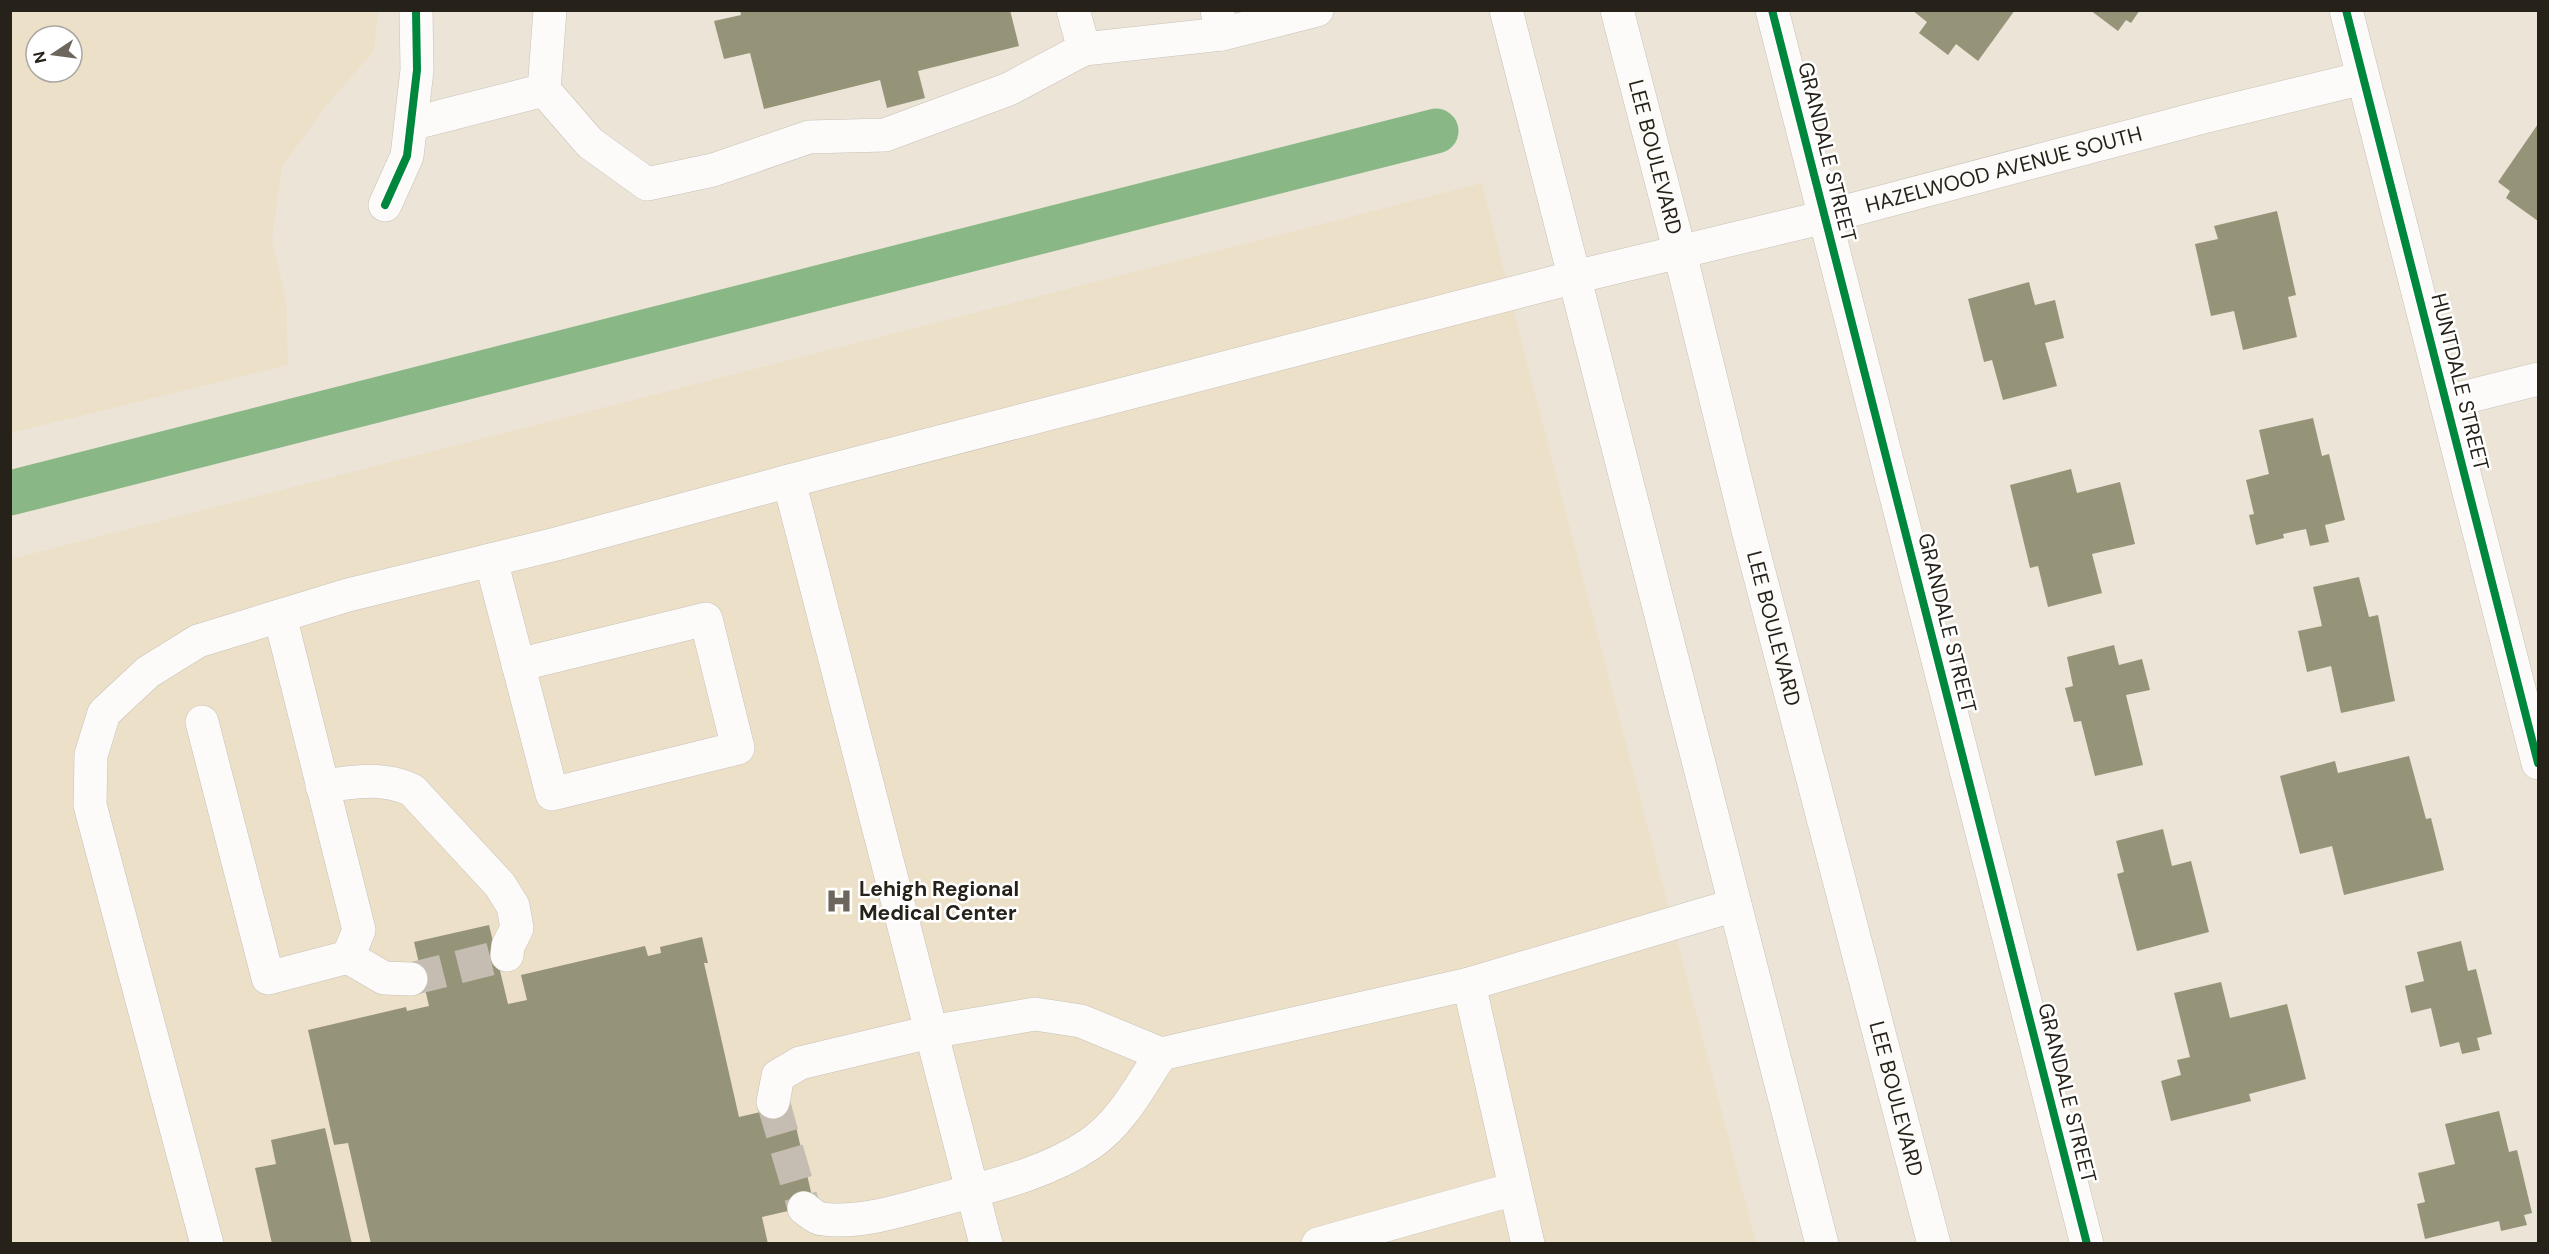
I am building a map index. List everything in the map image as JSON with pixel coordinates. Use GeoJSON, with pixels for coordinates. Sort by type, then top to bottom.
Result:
{"type":"FeatureCollection","features":[{"type":"Feature","properties":{"kind":"street"},"geometry":{"type":"LineString","coordinates":[[385,205],[407,156],[417,70],[416,10]]}},
{"type":"Feature","properties":{"kind":"street"},"geometry":{"type":"LineString","coordinates":[[550,10],[544,90],[590,143],[647,184],[713,170],[809,137],[885,135],[1008,89],[1084,49],[1220,22],[1317,10]]}},
{"type":"Feature","properties":{"kind":"street"},"geometry":{"type":"LineString","coordinates":[[1073,10],[1084,49]]}},
{"type":"Feature","properties":{"kind":"street"},"geometry":{"type":"LineString","coordinates":[[1506,10],[1822,1244]]}},
{"type":"Feature","properties":{"kind":"street","name":"LEE BOULEVARD"},"geometry":{"type":"LineString","coordinates":[[1617,10],[1748,530],[1934,1244]]}},
{"type":"Feature","properties":{"kind":"street","name":"GRANDALE STREET"},"geometry":{"type":"LineString","coordinates":[[1772,10],[2087,1244]]}},
{"type":"Feature","properties":{"kind":"street","name":"HUNTDALE STREET"},"geometry":{"type":"LineString","coordinates":[[2346,10],[2538,763]]}},
{"type":"Feature","properties":{"kind":"street","name":"HAZELWOOD AVENUE SOUTH"},"geometry":{"type":"LineString","coordinates":[[207,1244],[90,805],[91,755],[104,713],[148,672],[198,641],[348,596],[789,481],[1575,277],[1825,217],[2363,78]]}},
{"type":"Feature","properties":{"kind":"street"},"geometry":{"type":"LineString","coordinates":[[411,124],[544,90]]}},
{"type":"Feature","properties":{"kind":"street"},"geometry":{"type":"LineString","coordinates":[[2446,402],[2538,379]]}},
{"type":"Feature","properties":{"kind":"street"},"geometry":{"type":"LineString","coordinates":[[789,481],[986,1244]]}},
{"type":"Feature","properties":{"kind":"street"},"geometry":{"type":"LineString","coordinates":[[491,560],[518,665],[552,794],[738,748],[706,620],[518,665]]}},
{"type":"Feature","properties":{"kind":"street"},"geometry":{"type":"LineString","coordinates":[[280,616],[359,930],[348,957]]}},
{"type":"Feature","properties":{"kind":"street"},"geometry":{"type":"LineString","coordinates":[[202,722],[268,978],[348,957],[384,978],[411,979]]}},
{"type":"Feature","properties":{"kind":"street"},"geometry":{"type":"LineString","coordinates":[[322,786],[375,780],[395,782],[412,790],[500,885],[513,906],[518,928],[508,946],[507,955]]}},
{"type":"Feature","properties":{"kind":"street"},"geometry":{"type":"LineString","coordinates":[[772,1102],[778,1076],[800,1063],[930,1032],[1035,1014],[1081,1021],[1161,1054],[1469,984],[1735,904]]}},
{"type":"Feature","properties":{"kind":"street"},"geometry":{"type":"LineString","coordinates":[[1469,984],[1528,1244]]}},
{"type":"Feature","properties":{"kind":"street"},"geometry":{"type":"LineString","coordinates":[[804,1208],[821,1220],[853,1219],[899,1211],[1010,1181],[1091,1143],[1125,1109],[1161,1054]]}},
{"type":"Feature","properties":{"kind":"street"},"geometry":{"type":"LineString","coordinates":[[1318,1244],[1376,1236],[1514,1189]]}},
{"type":"Feature","properties":{"kind":"shaded area"},"geometry":{"type":"Polygon","coordinates":[[[10,11],[378,11],[374,51],[325,107],[282,167],[272,240],[286,299],[288,365],[11,433],[10,11]]]}},
{"type":"Feature","properties":{"kind":"shaded area","name":"Lehigh Regional Medical Center"},"geometry":{"type":"Polygon","coordinates":[[[1482,183],[1756,1243],[11,1244],[11,559],[1482,183]]]}},
{"type":"Feature","properties":{"kind":"building"},"geometry":{"type":"Polygon","coordinates":[[[740,10],[1010,10],[1019,46],[918,71],[925,98],[887,108],[880,80],[764,109],[750,53],[724,59],[714,21],[741,15],[740,10]]]}},
{"type":"Feature","properties":{"kind":"building"},"geometry":{"type":"Polygon","coordinates":[[[1912,10],[2015,10],[1978,61],[1956,44],[1948,55],[1919,33],[1927,22],[1912,10]]]}},
{"type":"Feature","properties":{"kind":"building"},"geometry":{"type":"Polygon","coordinates":[[[2090,10],[2140,10],[2131,23],[2126,20],[2118,31],[2090,10]]]}},
{"type":"Feature","properties":{"kind":"building"},"geometry":{"type":"Polygon","coordinates":[[[2538,124],[2538,221],[2506,198],[2510,191],[2498,182],[2538,124]]]}},
{"type":"Feature","properties":{"kind":"building"},"geometry":{"type":"Polygon","coordinates":[[[2277,211],[2296,295],[2288,297],[2297,337],[2243,350],[2234,311],[2211,316],[2195,244],[2218,239],[2214,226],[2277,211]]]}},
{"type":"Feature","properties":{"kind":"building"},"geometry":{"type":"Polygon","coordinates":[[[2029,282],[2035,305],[2055,300],[2064,338],[2045,343],[2057,386],[2003,400],[1992,360],[1984,362],[1968,299],[2029,282]]]}},
{"type":"Feature","properties":{"kind":"building"},"geometry":{"type":"Polygon","coordinates":[[[2313,418],[2322,456],[2329,454],[2345,520],[2325,525],[2329,542],[2310,546],[2306,529],[2283,534],[2284,538],[2256,545],[2249,515],[2254,514],[2246,480],[2269,474],[2259,430],[2313,418]]]}},
{"type":"Feature","properties":{"kind":"building"},"geometry":{"type":"Polygon","coordinates":[[[2071,469],[2077,493],[2120,482],[2135,544],[2092,554],[2102,593],[2048,607],[2038,566],[2030,568],[2010,485],[2071,469]]]}},
{"type":"Feature","properties":{"kind":"building"},"geometry":{"type":"Polygon","coordinates":[[[2359,577],[2369,617],[2378,615],[2395,701],[2341,713],[2331,666],[2307,672],[2298,631],[2322,626],[2313,587],[2359,577]]]}},
{"type":"Feature","properties":{"kind":"building"},"geometry":{"type":"Polygon","coordinates":[[[2114,645],[2119,665],[2142,659],[2150,690],[2126,695],[2143,765],[2095,776],[2081,721],[2074,722],[2065,688],[2073,686],[2067,657],[2114,645]]]}},
{"type":"Feature","properties":{"kind":"building"},"geometry":{"type":"Polygon","coordinates":[[[2409,756],[2426,819],[2431,818],[2444,870],[2344,895],[2332,846],[2300,854],[2280,776],[2335,761],[2338,773],[2409,756]]]}},
{"type":"Feature","properties":{"kind":"building"},"geometry":{"type":"Polygon","coordinates":[[[2163,829],[2172,866],[2191,861],[2209,932],[2137,951],[2117,874],[2124,872],[2116,841],[2163,829]]]}},
{"type":"Feature","properties":{"kind":"building"},"geometry":{"type":"Polygon","coordinates":[[[489,925],[508,1004],[527,1000],[521,975],[645,946],[648,956],[661,953],[660,947],[702,937],[708,963],[704,963],[739,1117],[791,1105],[814,1205],[762,1217],[768,1244],[371,1244],[348,1143],[334,1145],[308,1030],[406,1007],[407,1011],[429,1006],[414,942],[489,925]]]}},
{"type":"Feature","properties":{"kind":"building"},"geometry":{"type":"Polygon","coordinates":[[[2461,941],[2468,971],[2476,969],[2492,1034],[2477,1038],[2480,1050],[2462,1054],[2459,1042],[2440,1047],[2431,1008],[2411,1013],[2405,986],[2424,981],[2417,952],[2461,941]]]}},
{"type":"Feature","properties":{"kind":"building"},"geometry":{"type":"Polygon","coordinates":[[[2221,982],[2230,1018],[2287,1004],[2306,1079],[2249,1094],[2251,1101],[2171,1121],[2161,1081],[2181,1075],[2177,1060],[2190,1057],[2174,993],[2221,982]]]}},
{"type":"Feature","properties":{"kind":"building"},"geometry":{"type":"Polygon","coordinates":[[[2499,1111],[2509,1152],[2517,1150],[2532,1213],[2524,1215],[2527,1225],[2501,1231],[2499,1221],[2425,1239],[2417,1204],[2425,1202],[2418,1173],[2455,1164],[2445,1124],[2499,1111]]]}},
{"type":"Feature","properties":{"kind":"building"},"geometry":{"type":"Polygon","coordinates":[[[325,1128],[352,1244],[272,1244],[255,1168],[276,1164],[271,1140],[325,1128]]]}},
{"type":"Feature","properties":{"kind":"waterway"},"geometry":{"type":"LineString","coordinates":[[10,493],[1436,131]]}},
{"type":"Feature","properties":{"kind":"tunnel"},"geometry":{"type":"LineString","coordinates":[[411,979],[507,955]]}},
{"type":"Feature","properties":{"kind":"tunnel"},"geometry":{"type":"LineString","coordinates":[[773,1102],[804,1208]]}},
{"type":"Feature","properties":{"kind":"cycle path"},"geometry":{"type":"LineString","coordinates":[[385,205],[407,156],[417,70],[416,10]]}},
{"type":"Feature","properties":{"kind":"cycle path"},"geometry":{"type":"LineString","coordinates":[[1772,10],[2087,1244]]}},
{"type":"Feature","properties":{"kind":"cycle path"},"geometry":{"type":"LineString","coordinates":[[2346,10],[2538,763]]}},
{"type":"Feature","properties":{"kind":"place","name":"Lehigh Regional Medical Center"},"geometry":{"type":"Point","coordinates":[839,901]}}]}
